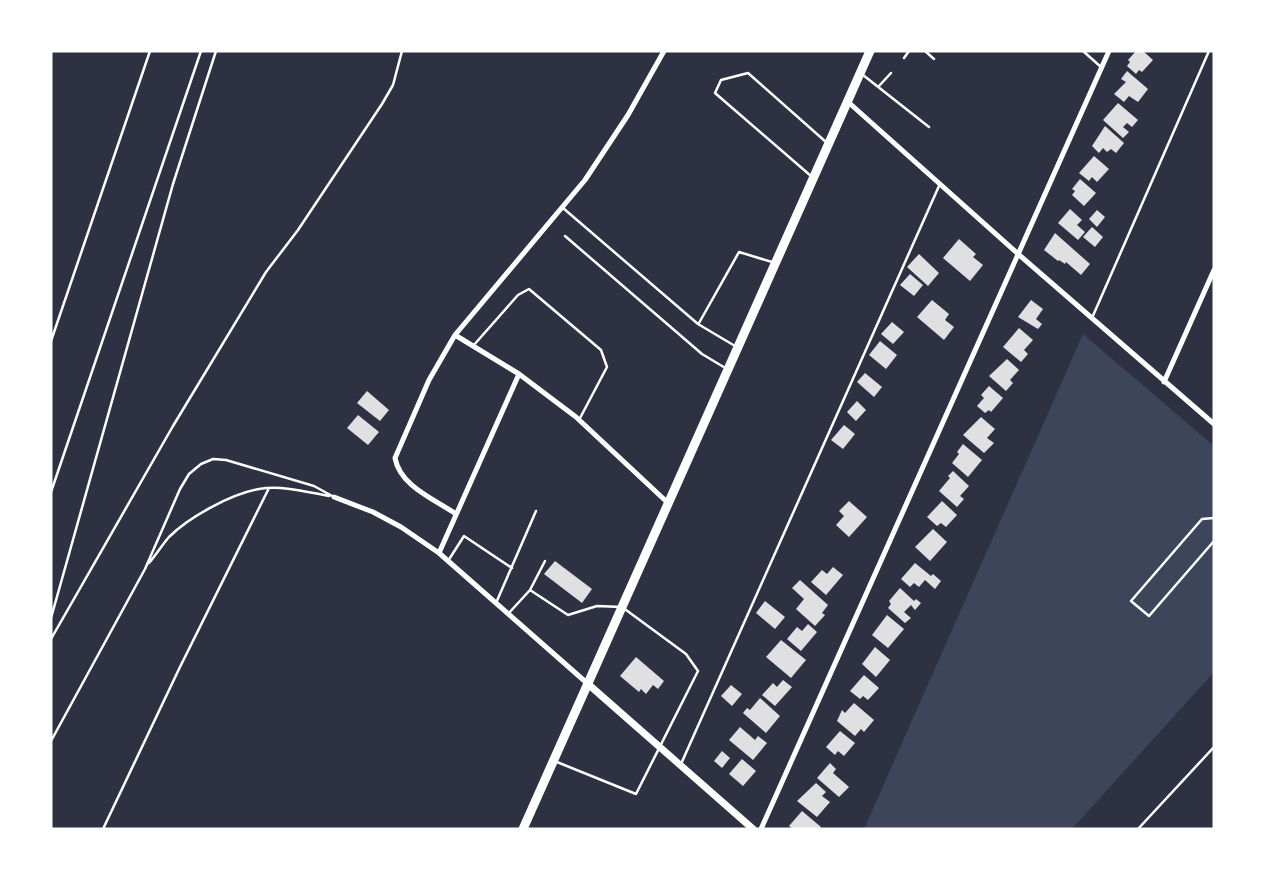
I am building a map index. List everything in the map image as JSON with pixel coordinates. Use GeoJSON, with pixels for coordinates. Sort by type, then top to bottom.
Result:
{"type":"FeatureCollection","features":[{"type":"Feature","properties":{"kind":"main road"},"geometry":{"type":"LineString","coordinates":[[523,829],[870,51]]}},
{"type":"Feature","properties":{"kind":"street"},"geometry":{"type":"LineString","coordinates":[[456,514],[404,479],[397,470],[395,458],[429,380],[455,335],[585,180],[628,115],[664,51]]}},
{"type":"Feature","properties":{"kind":"street"},"geometry":{"type":"LineString","coordinates":[[761,829],[1109,51]]}},
{"type":"Feature","properties":{"kind":"street"},"geometry":{"type":"LineString","coordinates":[[847,101],[1214,424]]}},
{"type":"Feature","properties":{"kind":"street"},"geometry":{"type":"LineString","coordinates":[[1164,382],[1214,270]]}},
{"type":"Feature","properties":{"kind":"street"},"geometry":{"type":"LineString","coordinates":[[455,335],[519,374],[579,419],[668,503]]}},
{"type":"Feature","properties":{"kind":"street"},"geometry":{"type":"LineString","coordinates":[[439,553],[519,374]]}},
{"type":"Feature","properties":{"kind":"street"},"geometry":{"type":"LineString","coordinates":[[334,497],[373,512],[439,553],[753,829]]}},
{"type":"Feature","properties":{"kind":"lane"},"geometry":{"type":"LineString","coordinates":[[51,341],[150,51]]}},
{"type":"Feature","properties":{"kind":"lane"},"geometry":{"type":"LineString","coordinates":[[51,492],[201,51]]}},
{"type":"Feature","properties":{"kind":"lane"},"geometry":{"type":"LineString","coordinates":[[51,618],[173,184],[216,51]]}},
{"type":"Feature","properties":{"kind":"lane"},"geometry":{"type":"LineString","coordinates":[[51,639],[173,426],[266,272],[298,230],[382,104],[393,85],[402,51]]}},
{"type":"Feature","properties":{"kind":"lane"},"geometry":{"type":"LineString","coordinates":[[904,58],[909,51]]}},
{"type":"Feature","properties":{"kind":"lane"},"geometry":{"type":"LineString","coordinates":[[925,51],[934,59]]}},
{"type":"Feature","properties":{"kind":"lane"},"geometry":{"type":"LineString","coordinates":[[1083,51],[1101,67]]}},
{"type":"Feature","properties":{"kind":"lane"},"geometry":{"type":"LineString","coordinates":[[1092,318],[1209,51]]}},
{"type":"Feature","properties":{"kind":"lane"},"geometry":{"type":"LineString","coordinates":[[813,178],[715,93],[721,80],[748,72],[828,144]]}},
{"type":"Feature","properties":{"kind":"lane"},"geometry":{"type":"LineString","coordinates":[[860,73],[929,127]]}},
{"type":"Feature","properties":{"kind":"lane"},"geometry":{"type":"LineString","coordinates":[[879,86],[891,73]]}},
{"type":"Feature","properties":{"kind":"lane"},"geometry":{"type":"LineString","coordinates":[[681,764],[940,184]]}},
{"type":"Feature","properties":{"kind":"lane"},"geometry":{"type":"LineString","coordinates":[[562,207],[698,324],[738,347]]}},
{"type":"Feature","properties":{"kind":"lane"},"geometry":{"type":"LineString","coordinates":[[565,236],[702,354],[728,369]]}},
{"type":"Feature","properties":{"kind":"lane"},"geometry":{"type":"LineString","coordinates":[[698,324],[739,252],[775,264]]}},
{"type":"Feature","properties":{"kind":"lane"},"geometry":{"type":"LineString","coordinates":[[473,346],[518,295],[529,289],[601,350],[607,367],[579,419]]}},
{"type":"Feature","properties":{"kind":"lane"},"geometry":{"type":"LineString","coordinates":[[51,740],[145,569],[189,474],[201,464],[213,459],[226,460],[314,486],[334,497]]}},
{"type":"Feature","properties":{"kind":"lane"},"geometry":{"type":"LineString","coordinates":[[103,829],[269,488]]}},
{"type":"Feature","properties":{"kind":"lane"},"geometry":{"type":"LineString","coordinates":[[145,569],[169,538],[187,523],[231,498],[269,488],[334,497]]}},
{"type":"Feature","properties":{"kind":"lane"},"geometry":{"type":"LineString","coordinates":[[496,603],[536,511]]}},
{"type":"Feature","properties":{"kind":"lane"},"geometry":{"type":"LineString","coordinates":[[1214,518],[1202,519],[1131,601],[1149,616],[1214,541]]}},
{"type":"Feature","properties":{"kind":"lane"},"geometry":{"type":"LineString","coordinates":[[448,561],[464,536],[512,568]]}},
{"type":"Feature","properties":{"kind":"lane"},"geometry":{"type":"LineString","coordinates":[[508,614],[530,590],[545,561]]}},
{"type":"Feature","properties":{"kind":"lane"},"geometry":{"type":"LineString","coordinates":[[530,590],[568,615],[597,606],[622,607],[686,654],[698,671],[636,794],[554,760]]}},
{"type":"Feature","properties":{"kind":"lane"},"geometry":{"type":"LineString","coordinates":[[1138,829],[1214,747]]}},
{"type":"Feature","properties":{"kind":"shaded area"},"geometry":{"type":"Polygon","coordinates":[[[1083,334],[1214,446],[1214,672],[1072,829],[864,829],[1083,334]]]}},
{"type":"Feature","properties":{"kind":"building"},"geometry":{"type":"Polygon","coordinates":[[[1136,51],[1143,51],[1153,60],[1142,72],[1139,70],[1136,74],[1127,66],[1130,62],[1128,60],[1136,51]]]}},
{"type":"Feature","properties":{"kind":"building"},"geometry":{"type":"Polygon","coordinates":[[[1127,71],[1148,89],[1138,102],[1129,96],[1124,102],[1114,94],[1126,82],[1121,79],[1127,71]]]}},
{"type":"Feature","properties":{"kind":"building"},"geometry":{"type":"Polygon","coordinates":[[[1118,103],[1138,120],[1132,127],[1127,123],[1123,127],[1129,132],[1123,138],[1103,120],[1118,103]]]}},
{"type":"Feature","properties":{"kind":"building"},"geometry":{"type":"Polygon","coordinates":[[[1105,126],[1124,143],[1116,153],[1111,149],[1107,152],[1103,148],[1099,153],[1092,146],[1105,126]]]}},
{"type":"Feature","properties":{"kind":"building"},"geometry":{"type":"Polygon","coordinates":[[[1094,156],[1109,169],[1097,182],[1092,177],[1089,181],[1079,173],[1094,156]]]}},
{"type":"Feature","properties":{"kind":"building"},"geometry":{"type":"Polygon","coordinates":[[[1080,179],[1096,193],[1084,206],[1072,195],[1075,191],[1072,189],[1080,179]]]}},
{"type":"Feature","properties":{"kind":"building"},"geometry":{"type":"Polygon","coordinates":[[[1070,209],[1082,220],[1077,225],[1085,232],[1078,240],[1058,223],[1070,209]]]}},
{"type":"Feature","properties":{"kind":"building"},"geometry":{"type":"Polygon","coordinates":[[[1097,210],[1105,217],[1097,227],[1089,219],[1097,210]]]}},
{"type":"Feature","properties":{"kind":"building"},"geometry":{"type":"Polygon","coordinates":[[[1092,227],[1103,237],[1095,247],[1083,237],[1092,227]]]}},
{"type":"Feature","properties":{"kind":"building"},"geometry":{"type":"Polygon","coordinates":[[[1055,233],[1090,264],[1081,275],[1066,262],[1065,264],[1058,261],[1044,250],[1055,233]]]}},
{"type":"Feature","properties":{"kind":"building"},"geometry":{"type":"Polygon","coordinates":[[[959,239],[976,254],[973,257],[983,265],[970,281],[943,258],[959,239]]]}},
{"type":"Feature","properties":{"kind":"building"},"geometry":{"type":"Polygon","coordinates":[[[919,254],[939,273],[928,286],[907,267],[919,254]]]}},
{"type":"Feature","properties":{"kind":"building"},"geometry":{"type":"Polygon","coordinates":[[[910,274],[923,285],[914,296],[900,285],[910,274]]]}},
{"type":"Feature","properties":{"kind":"building"},"geometry":{"type":"Polygon","coordinates":[[[932,300],[949,314],[945,320],[954,327],[944,340],[917,317],[932,300]]]}},
{"type":"Feature","properties":{"kind":"building"},"geometry":{"type":"Polygon","coordinates":[[[1031,300],[1043,309],[1036,319],[1042,324],[1038,329],[1018,317],[1031,300]]]}},
{"type":"Feature","properties":{"kind":"building"},"geometry":{"type":"Polygon","coordinates":[[[892,322],[904,332],[893,344],[881,334],[892,322]]]}},
{"type":"Feature","properties":{"kind":"building"},"geometry":{"type":"Polygon","coordinates":[[[1019,328],[1033,340],[1024,350],[1028,354],[1021,362],[1003,347],[1019,328]]]}},
{"type":"Feature","properties":{"kind":"building"},"geometry":{"type":"Polygon","coordinates":[[[880,341],[897,355],[886,369],[869,355],[880,341]]]}},
{"type":"Feature","properties":{"kind":"building"},"geometry":{"type":"Polygon","coordinates":[[[1007,359],[1019,370],[1010,380],[1013,383],[1006,391],[989,376],[1007,359]]]}},
{"type":"Feature","properties":{"kind":"building"},"geometry":{"type":"Polygon","coordinates":[[[865,373],[882,387],[874,397],[857,382],[865,373]]]}},
{"type":"Feature","properties":{"kind":"building"},"geometry":{"type":"Polygon","coordinates":[[[989,386],[1003,398],[991,412],[989,410],[985,413],[977,406],[984,398],[981,395],[989,386]]]}},
{"type":"Feature","properties":{"kind":"building"},"geometry":{"type":"Polygon","coordinates":[[[367,391],[389,410],[380,421],[357,403],[367,391]]]}},
{"type":"Feature","properties":{"kind":"building"},"geometry":{"type":"Polygon","coordinates":[[[857,401],[866,410],[856,421],[847,412],[857,401]]]}},
{"type":"Feature","properties":{"kind":"building"},"geometry":{"type":"Polygon","coordinates":[[[358,415],[379,432],[368,445],[347,428],[358,415]]]}},
{"type":"Feature","properties":{"kind":"building"},"geometry":{"type":"Polygon","coordinates":[[[981,417],[995,429],[987,438],[994,443],[984,453],[963,435],[981,417]]]}},
{"type":"Feature","properties":{"kind":"building"},"geometry":{"type":"Polygon","coordinates":[[[844,425],[855,434],[843,449],[831,440],[844,425]]]}},
{"type":"Feature","properties":{"kind":"building"},"geometry":{"type":"Polygon","coordinates":[[[963,444],[982,460],[968,477],[952,463],[963,444]]]}},
{"type":"Feature","properties":{"kind":"building"},"geometry":{"type":"Polygon","coordinates":[[[953,471],[969,486],[960,496],[964,499],[957,507],[939,491],[953,471]]]}},
{"type":"Feature","properties":{"kind":"building"},"geometry":{"type":"Polygon","coordinates":[[[849,501],[867,517],[849,537],[836,525],[844,516],[839,511],[849,501]]]}},
{"type":"Feature","properties":{"kind":"building"},"geometry":{"type":"Polygon","coordinates":[[[942,501],[957,515],[946,527],[941,523],[937,526],[927,517],[942,501]]]}},
{"type":"Feature","properties":{"kind":"building"},"geometry":{"type":"Polygon","coordinates":[[[933,529],[947,542],[930,561],[915,547],[933,529]]]}},
{"type":"Feature","properties":{"kind":"building"},"geometry":{"type":"Polygon","coordinates":[[[555,561],[592,589],[582,603],[544,574],[555,561]]]}},
{"type":"Feature","properties":{"kind":"building"},"geometry":{"type":"Polygon","coordinates":[[[915,563],[941,581],[935,589],[925,580],[919,587],[914,583],[910,587],[901,579],[915,563]]]}},
{"type":"Feature","properties":{"kind":"building"},"geometry":{"type":"Polygon","coordinates":[[[833,567],[843,575],[826,595],[811,582],[822,570],[827,574],[833,567]]]}},
{"type":"Feature","properties":{"kind":"building"},"geometry":{"type":"Polygon","coordinates":[[[800,580],[828,605],[822,613],[825,615],[815,626],[796,609],[804,599],[792,588],[800,580]]]}},
{"type":"Feature","properties":{"kind":"building"},"geometry":{"type":"Polygon","coordinates":[[[900,588],[914,601],[916,599],[921,603],[915,610],[911,605],[904,612],[911,618],[905,623],[888,608],[891,604],[889,601],[900,588]]]}},
{"type":"Feature","properties":{"kind":"building"},"geometry":{"type":"Polygon","coordinates":[[[765,601],[785,617],[775,629],[756,613],[765,601]]]}},
{"type":"Feature","properties":{"kind":"building"},"geometry":{"type":"Polygon","coordinates":[[[887,615],[904,629],[888,648],[872,635],[887,615]]]}},
{"type":"Feature","properties":{"kind":"building"},"geometry":{"type":"Polygon","coordinates":[[[808,624],[817,632],[801,651],[787,639],[797,627],[802,631],[808,624]]]}},
{"type":"Feature","properties":{"kind":"building"},"geometry":{"type":"Polygon","coordinates":[[[781,640],[806,660],[791,678],[766,657],[781,640]]]}},
{"type":"Feature","properties":{"kind":"building"},"geometry":{"type":"Polygon","coordinates":[[[875,647],[890,660],[876,677],[862,664],[875,647]]]}},
{"type":"Feature","properties":{"kind":"building"},"geometry":{"type":"Polygon","coordinates":[[[636,657],[664,681],[658,689],[653,685],[646,694],[641,689],[639,692],[620,676],[636,657]]]}},
{"type":"Feature","properties":{"kind":"building"},"geometry":{"type":"Polygon","coordinates":[[[864,675],[879,688],[868,700],[863,696],[860,699],[850,691],[864,675]]]}},
{"type":"Feature","properties":{"kind":"building"},"geometry":{"type":"Polygon","coordinates":[[[783,680],[792,687],[775,706],[762,695],[773,683],[777,687],[783,680]]]}},
{"type":"Feature","properties":{"kind":"building"},"geometry":{"type":"Polygon","coordinates":[[[731,685],[742,694],[732,706],[721,696],[731,685]]]}},
{"type":"Feature","properties":{"kind":"building"},"geometry":{"type":"Polygon","coordinates":[[[760,698],[780,716],[766,733],[743,713],[747,708],[750,710],[760,698]]]}},
{"type":"Feature","properties":{"kind":"building"},"geometry":{"type":"Polygon","coordinates":[[[854,703],[874,720],[864,732],[861,729],[855,736],[837,721],[842,710],[845,713],[854,703]]]}},
{"type":"Feature","properties":{"kind":"building"},"geometry":{"type":"Polygon","coordinates":[[[740,727],[755,740],[758,736],[767,743],[753,760],[729,740],[740,727]]]}},
{"type":"Feature","properties":{"kind":"building"},"geometry":{"type":"Polygon","coordinates":[[[840,731],[855,743],[844,756],[838,751],[835,755],[826,747],[840,731]]]}},
{"type":"Feature","properties":{"kind":"building"},"geometry":{"type":"Polygon","coordinates":[[[722,751],[730,758],[722,768],[714,761],[722,751]]]}},
{"type":"Feature","properties":{"kind":"building"},"geometry":{"type":"Polygon","coordinates":[[[742,759],[756,771],[743,786],[729,774],[742,759]]]}},
{"type":"Feature","properties":{"kind":"building"},"geometry":{"type":"Polygon","coordinates":[[[830,763],[836,769],[833,773],[849,787],[839,797],[817,778],[830,763]]]}},
{"type":"Feature","properties":{"kind":"building"},"geometry":{"type":"Polygon","coordinates":[[[816,783],[826,792],[822,796],[830,802],[817,817],[797,801],[816,783]]]}},
{"type":"Feature","properties":{"kind":"building"},"geometry":{"type":"Polygon","coordinates":[[[802,811],[821,827],[793,829],[789,826],[802,811]]]}}]}
